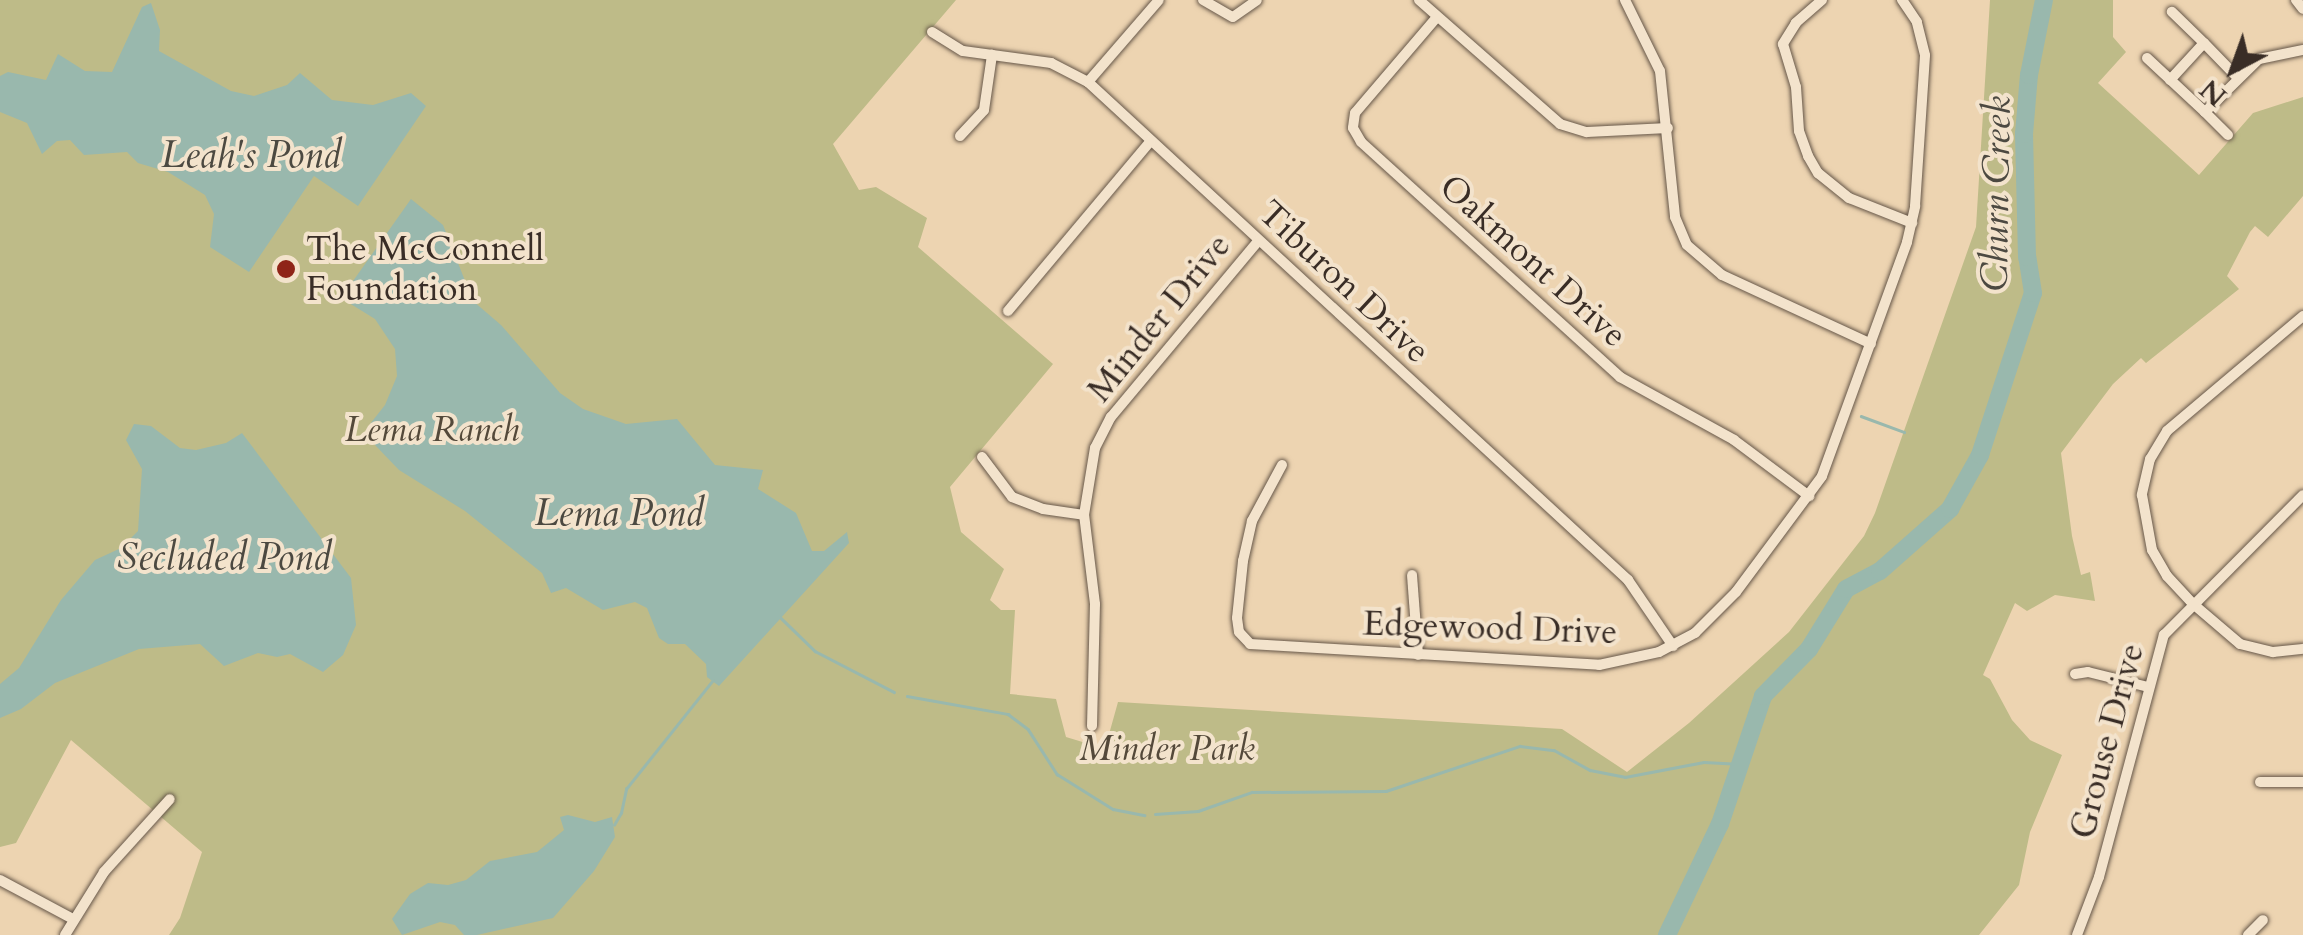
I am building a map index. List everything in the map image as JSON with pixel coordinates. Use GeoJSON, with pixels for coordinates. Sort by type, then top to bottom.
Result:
{"type":"FeatureCollection","features":[{"type":"Feature","properties":{"kind":"street"},"geometry":{"type":"LineString","coordinates":[[1088,82],[1158,0]]}},
{"type":"Feature","properties":{"kind":"street"},"geometry":{"type":"LineString","coordinates":[[1203,0],[1233,17],[1256,0]]}},
{"type":"Feature","properties":{"kind":"street"},"geometry":{"type":"LineString","coordinates":[[1420,0],[1560,124],[1587,132],[1668,128]]}},
{"type":"Feature","properties":{"kind":"street"},"geometry":{"type":"LineString","coordinates":[[1625,0],[1656,62],[1668,128],[1674,217],[1693,252],[1742,286],[1871,344]]}},
{"type":"Feature","properties":{"kind":"street"},"geometry":{"type":"LineString","coordinates":[[1822,0],[1796,24],[1783,44],[1796,86],[1798,131],[1808,156],[1840,192],[1912,223]]}},
{"type":"Feature","properties":{"kind":"street","name":"Edgewood Drive"},"geometry":{"type":"LineString","coordinates":[[1282,465],[1261,499],[1247,540],[1237,618],[1242,637],[1250,644],[1274,649],[1599,665],[1631,661],[1672,646],[1724,606],[1809,496],[1828,463],[1871,344],[1912,223],[1925,55],[1916,22],[1902,0]]}},
{"type":"Feature","properties":{"kind":"street"},"geometry":{"type":"LineString","coordinates":[[2296,0],[2303,8]]}},
{"type":"Feature","properties":{"kind":"street"},"geometry":{"type":"LineString","coordinates":[[2172,12],[2237,78]]}},
{"type":"Feature","properties":{"kind":"street","name":"Oakmont Drive"},"geometry":{"type":"LineString","coordinates":[[1437,17],[1355,114],[1353,128],[1361,142],[1620,377],[1722,433],[1809,496]]}},
{"type":"Feature","properties":{"kind":"street","name":"Tiburon Drive"},"geometry":{"type":"LineString","coordinates":[[932,32],[956,48],[1051,64],[1088,82],[1628,580],[1672,646]]}},
{"type":"Feature","properties":{"kind":"street"},"geometry":{"type":"LineString","coordinates":[[2170,80],[2204,43]]}},
{"type":"Feature","properties":{"kind":"street"},"geometry":{"type":"LineString","coordinates":[[2205,112],[2258,59],[2303,50]]}},
{"type":"Feature","properties":{"kind":"street"},"geometry":{"type":"LineString","coordinates":[[960,136],[982,114],[992,56]]}},
{"type":"Feature","properties":{"kind":"street"},"geometry":{"type":"LineString","coordinates":[[2147,58],[2228,135]]}},
{"type":"Feature","properties":{"kind":"street"},"geometry":{"type":"LineString","coordinates":[[1008,311],[1150,142]]}},
{"type":"Feature","properties":{"kind":"street","name":"Minder Drive"},"geometry":{"type":"LineString","coordinates":[[1092,726],[1094,604],[1084,515],[1089,466],[1110,417],[1258,240]]}},
{"type":"Feature","properties":{"kind":"street"},"geometry":{"type":"LineString","coordinates":[[2303,316],[2174,423],[2150,459],[2142,496],[2146,536],[2161,568],[2192,603],[2240,644],[2272,652],[2303,649]]}},
{"type":"Feature","properties":{"kind":"street"},"geometry":{"type":"LineString","coordinates":[[982,458],[1012,497],[1036,508],[1084,515]]}},
{"type":"Feature","properties":{"kind":"street","name":"Grouse Drive"},"geometry":{"type":"LineString","coordinates":[[2077,935],[2099,877],[2164,635],[2303,495]]}},
{"type":"Feature","properties":{"kind":"street"},"geometry":{"type":"LineString","coordinates":[[1412,575],[1418,655]]}},
{"type":"Feature","properties":{"kind":"street"},"geometry":{"type":"LineString","coordinates":[[2075,674],[2088,672],[2148,687]]}},
{"type":"Feature","properties":{"kind":"street"},"geometry":{"type":"LineString","coordinates":[[2260,782],[2303,782]]}},
{"type":"Feature","properties":{"kind":"street"},"geometry":{"type":"LineString","coordinates":[[65,935],[104,872],[170,799]]}},
{"type":"Feature","properties":{"kind":"street"},"geometry":{"type":"LineString","coordinates":[[0,880],[73,919]]}},
{"type":"Feature","properties":{"kind":"street"},"geometry":{"type":"LineString","coordinates":[[2248,935],[2264,920]]}},
{"type":"Feature","properties":{"kind":"green space","name":"Lema Ranch"},"geometry":{"type":"Polygon","coordinates":[[[0,0],[956,0],[833,144],[859,190],[876,187],[927,218],[918,247],[1053,364],[950,487],[961,532],[1004,569],[990,600],[1001,610],[1015,610],[1010,694],[1056,699],[1066,737],[1099,747],[1106,745],[1118,702],[1562,729],[1627,772],[1689,723],[1789,632],[1864,536],[1875,513],[1976,227],[1990,0],[2113,0],[2113,37],[2126,52],[2098,83],[2199,175],[2253,113],[2303,97],[2303,196],[2268,237],[2255,226],[2250,232],[2227,276],[2239,289],[2146,363],[2141,358],[2113,384],[2061,453],[2072,536],[2081,575],[2090,572],[2095,601],[2055,595],[2027,611],[2015,603],[1983,675],[1990,679],[2012,720],[2030,740],[2062,755],[2030,832],[2019,885],[1979,935],[169,935],[180,918],[202,852],[71,740],[16,843],[0,847],[0,0]]]}},
{"type":"Feature","properties":{"kind":"water","name":"Leah's Pond"},"geometry":{"type":"Polygon","coordinates":[[[151,3],[160,30],[159,51],[231,91],[254,96],[287,85],[300,73],[332,100],[373,105],[411,93],[426,106],[358,206],[314,176],[249,272],[210,247],[214,214],[205,195],[168,172],[138,163],[127,152],[84,155],[70,140],[57,141],[42,154],[27,123],[0,112],[0,76],[8,72],[46,80],[58,54],[85,71],[112,72],[142,7],[151,3]]]}},
{"type":"Feature","properties":{"kind":"water","name":"Lema Pond"},"geometry":{"type":"Polygon","coordinates":[[[411,199],[443,225],[473,301],[501,325],[560,393],[583,409],[626,424],[677,419],[715,465],[763,470],[758,489],[796,513],[812,551],[824,551],[847,532],[849,543],[719,686],[707,677],[706,664],[685,644],[668,644],[659,638],[647,608],[635,602],[603,610],[566,588],[551,593],[542,573],[465,511],[399,470],[375,445],[370,424],[385,405],[397,376],[395,349],[375,319],[341,298],[411,199]]]}},
{"type":"Feature","properties":{"kind":"water","name":"Secluded Pond"},"geometry":{"type":"Polygon","coordinates":[[[134,424],[151,426],[180,448],[196,450],[226,443],[242,433],[351,578],[356,625],[343,655],[323,672],[290,654],[277,657],[258,653],[224,666],[200,644],[139,649],[55,683],[21,709],[0,718],[0,684],[19,668],[61,600],[95,560],[121,548],[138,531],[142,469],[126,440],[134,424]]]}},
{"type":"Feature","properties":{"kind":"water"},"geometry":{"type":"Polygon","coordinates":[[[568,815],[595,822],[612,817],[615,837],[594,871],[553,918],[477,935],[464,935],[455,925],[440,922],[402,935],[392,919],[410,894],[428,883],[448,885],[466,880],[490,861],[537,852],[564,830],[560,817],[568,815]]]}},
{"type":"Feature","properties":{"kind":"waterway","name":"Churn Creek"},"geometry":{"type":"LineString","coordinates":[[1667,935],[1720,824],[1763,696],[1809,649],[1846,589],[1880,571],[1950,509],[1980,455],[2033,293],[2027,257],[2024,134],[2029,75],[2044,0]]}},
{"type":"Feature","properties":{"kind":"waterway"},"geometry":{"type":"LineString","coordinates":[[1861,416],[1904,432]]}},
{"type":"Feature","properties":{"kind":"waterway"},"geometry":{"type":"LineString","coordinates":[[780,617],[815,651],[894,692]]}},
{"type":"Feature","properties":{"kind":"waterway"},"geometry":{"type":"LineString","coordinates":[[614,825],[626,789],[713,680]]}},
{"type":"Feature","properties":{"kind":"waterway"},"geometry":{"type":"LineString","coordinates":[[907,696],[1008,714],[1028,729],[1057,774],[1113,809],[1144,815]]}},
{"type":"Feature","properties":{"kind":"waterway"},"geometry":{"type":"LineString","coordinates":[[1155,814],[1198,811],[1252,792],[1386,791],[1520,746],[1554,750],[1590,770],[1625,777],[1704,762],[1741,764]]}},
{"type":"Feature","properties":{"kind":"place","name":"The McConnell Foundation"},"geometry":{"type":"Point","coordinates":[286,269]}},
{"type":"Feature","properties":{"kind":"park label","name":"Minder Park"},"geometry":{"type":"Point","coordinates":[1167,749]}}]}
